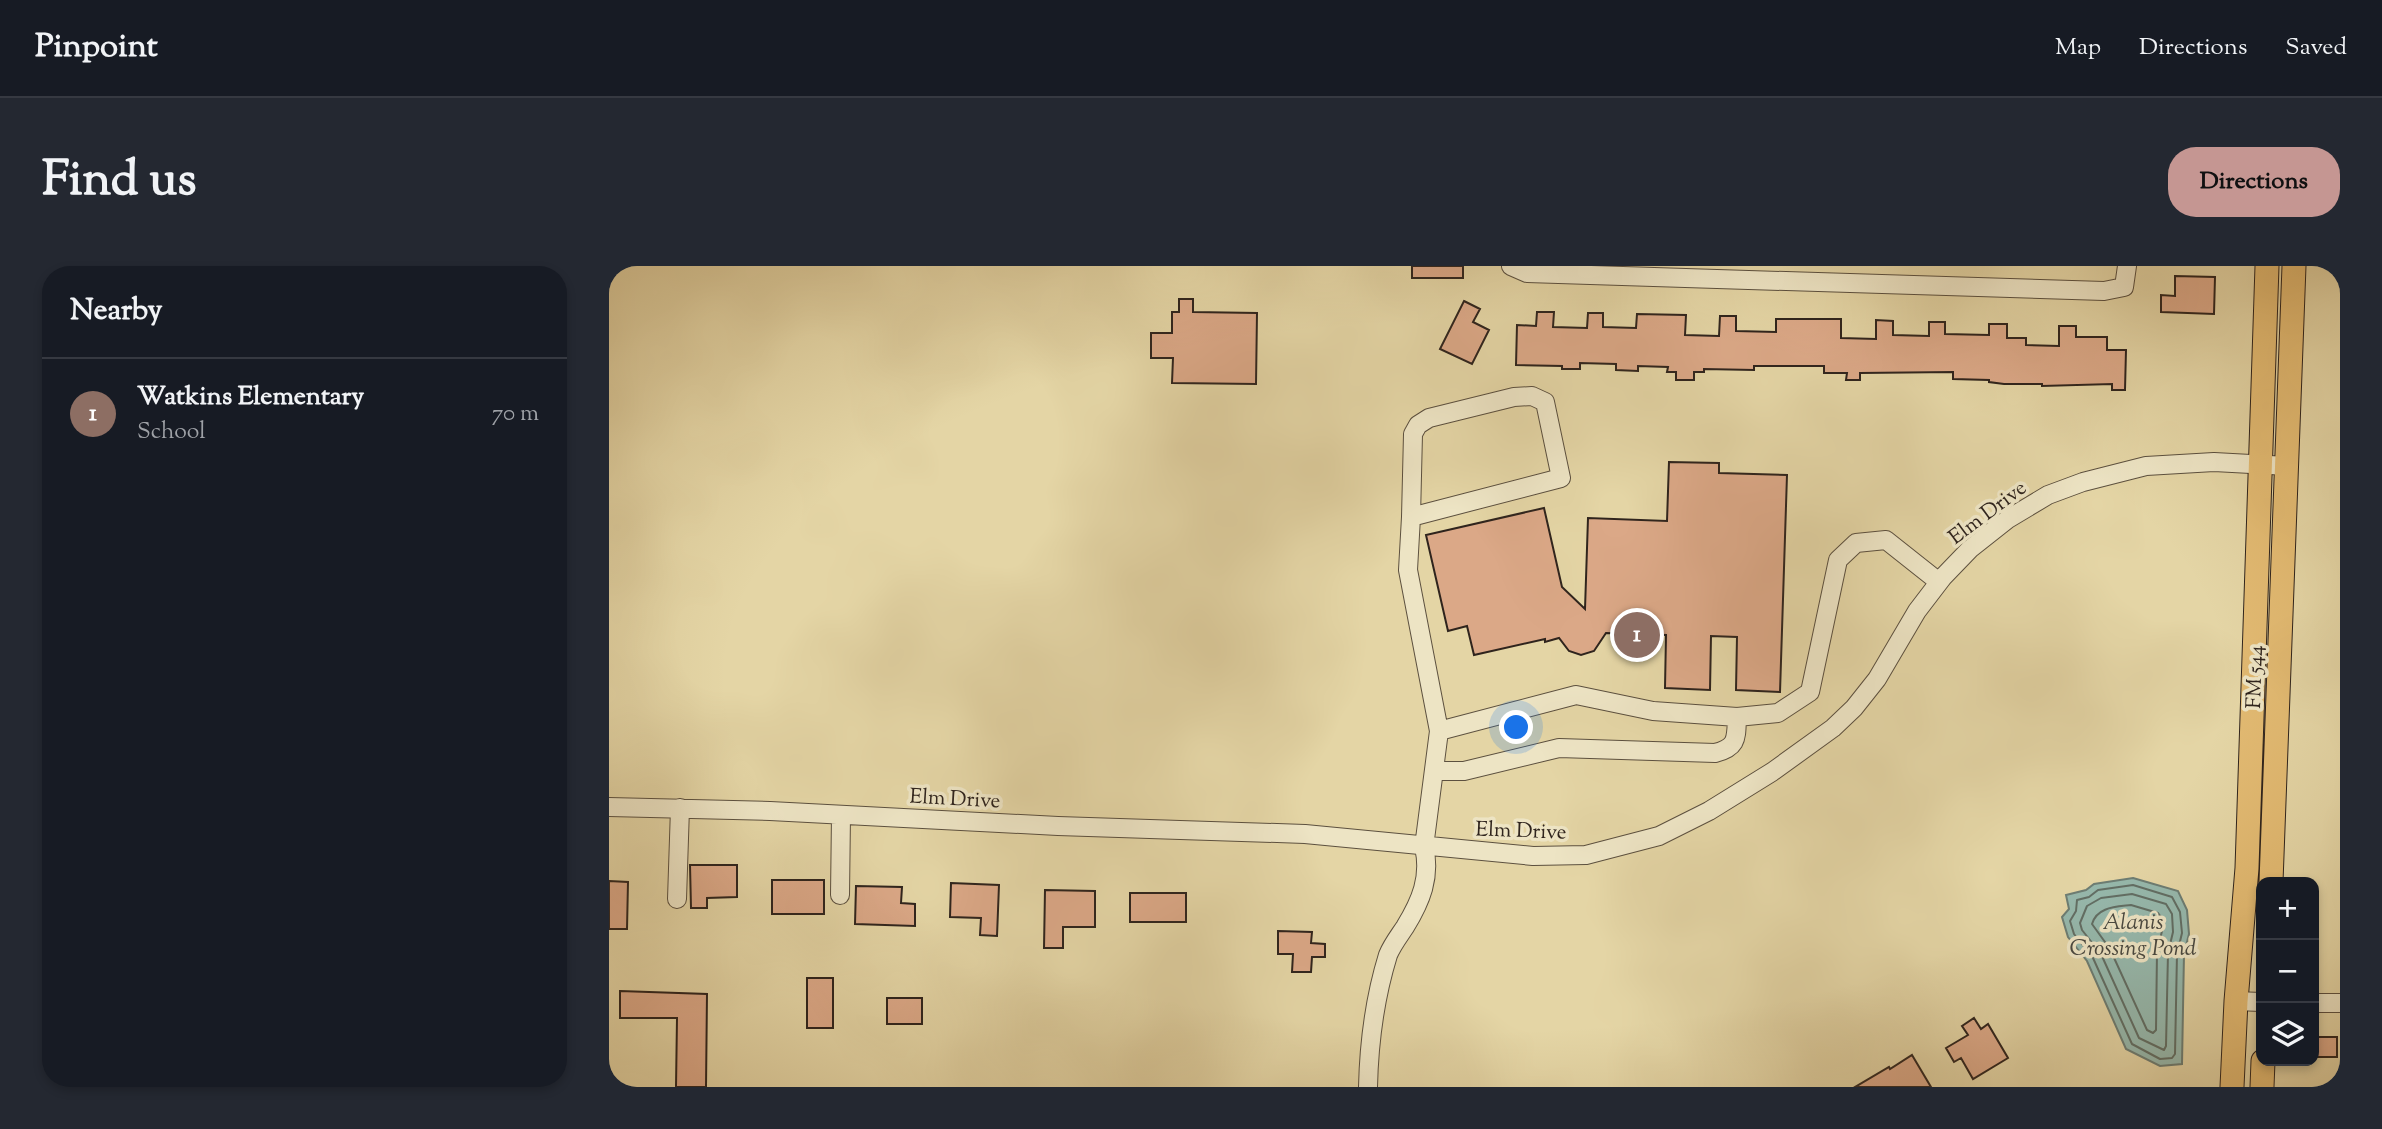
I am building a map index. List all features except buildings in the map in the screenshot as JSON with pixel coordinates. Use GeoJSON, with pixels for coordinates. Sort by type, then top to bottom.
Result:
{"type":"FeatureCollection","features":[{"type":"Feature","properties":{"kind":"main road","name":"FM 544"},"geometry":{"type":"LineString","coordinates":[[2232,1087],[2246,867],[2267,266]]}},
{"type":"Feature","properties":{"kind":"main road","name":"FM 544"},"geometry":{"type":"LineString","coordinates":[[2271,877],[2294,266]]}},
{"type":"Feature","properties":{"kind":"main road"},"geometry":{"type":"LineString","coordinates":[[2262,1087],[2263,1066]]}},
{"type":"Feature","properties":{"kind":"street"},"geometry":{"type":"LineString","coordinates":[[1511,267],[1527,273],[2104,291],[2124,287],[2127,266]]}},
{"type":"Feature","properties":{"kind":"street"},"geometry":{"type":"LineString","coordinates":[[1368,1087],[1369,1047],[1383,974],[1390,951],[1423,893],[1428,866],[1424,847],[1439,731],[1408,570],[1413,434],[1418,425],[1429,418],[1514,397],[1532,396],[1545,402],[1561,478],[1411,516]]}},
{"type":"Feature","properties":{"kind":"street","name":"Elm Drive"},"geometry":{"type":"LineString","coordinates":[[609,807],[1305,834],[1533,856],[1586,855],[1659,835],[1709,811],[1772,772],[1833,728],[1854,708],[1877,679],[1917,611],[1939,582],[1970,550],[2008,519],[2048,495],[2083,482],[2145,466],[2214,462],[2288,466]]}},
{"type":"Feature","properties":{"kind":"street"},"geometry":{"type":"LineString","coordinates":[[1439,731],[1576,695],[1653,711],[1737,717],[1778,713],[1810,692],[1838,559],[1856,543],[1887,540],[1939,582]]}},
{"type":"Feature","properties":{"kind":"street"},"geometry":{"type":"LineString","coordinates":[[1434,771],[1464,771],[1559,748],[1715,753],[1728,750],[1734,742],[1737,717]]}},
{"type":"Feature","properties":{"kind":"street"},"geometry":{"type":"LineString","coordinates":[[677,899],[680,808]]}},
{"type":"Feature","properties":{"kind":"street"},"geometry":{"type":"LineString","coordinates":[[840,895],[841,815]]}},
{"type":"Feature","properties":{"kind":"street"},"geometry":{"type":"LineString","coordinates":[[2236,1001],[2256,1002]]}},
{"type":"Feature","properties":{"kind":"street"},"geometry":{"type":"LineString","coordinates":[[2319,1003],[2340,1003]]}},
{"type":"Feature","properties":{"kind":"water","name":"Alanis Crossing Pond"},"geometry":{"type":"Polygon","coordinates":[[[2133,878],[2178,891],[2187,910],[2189,934],[2184,954],[2182,1064],[2160,1066],[2126,1049],[2087,961],[2068,937],[2062,917],[2069,909],[2066,895],[2086,890],[2094,884],[2133,878]]]}},
{"type":"Feature","properties":{"kind":"place","name":"Watkins Elementary"},"geometry":{"type":"Point","coordinates":[1637,635]}}]}
